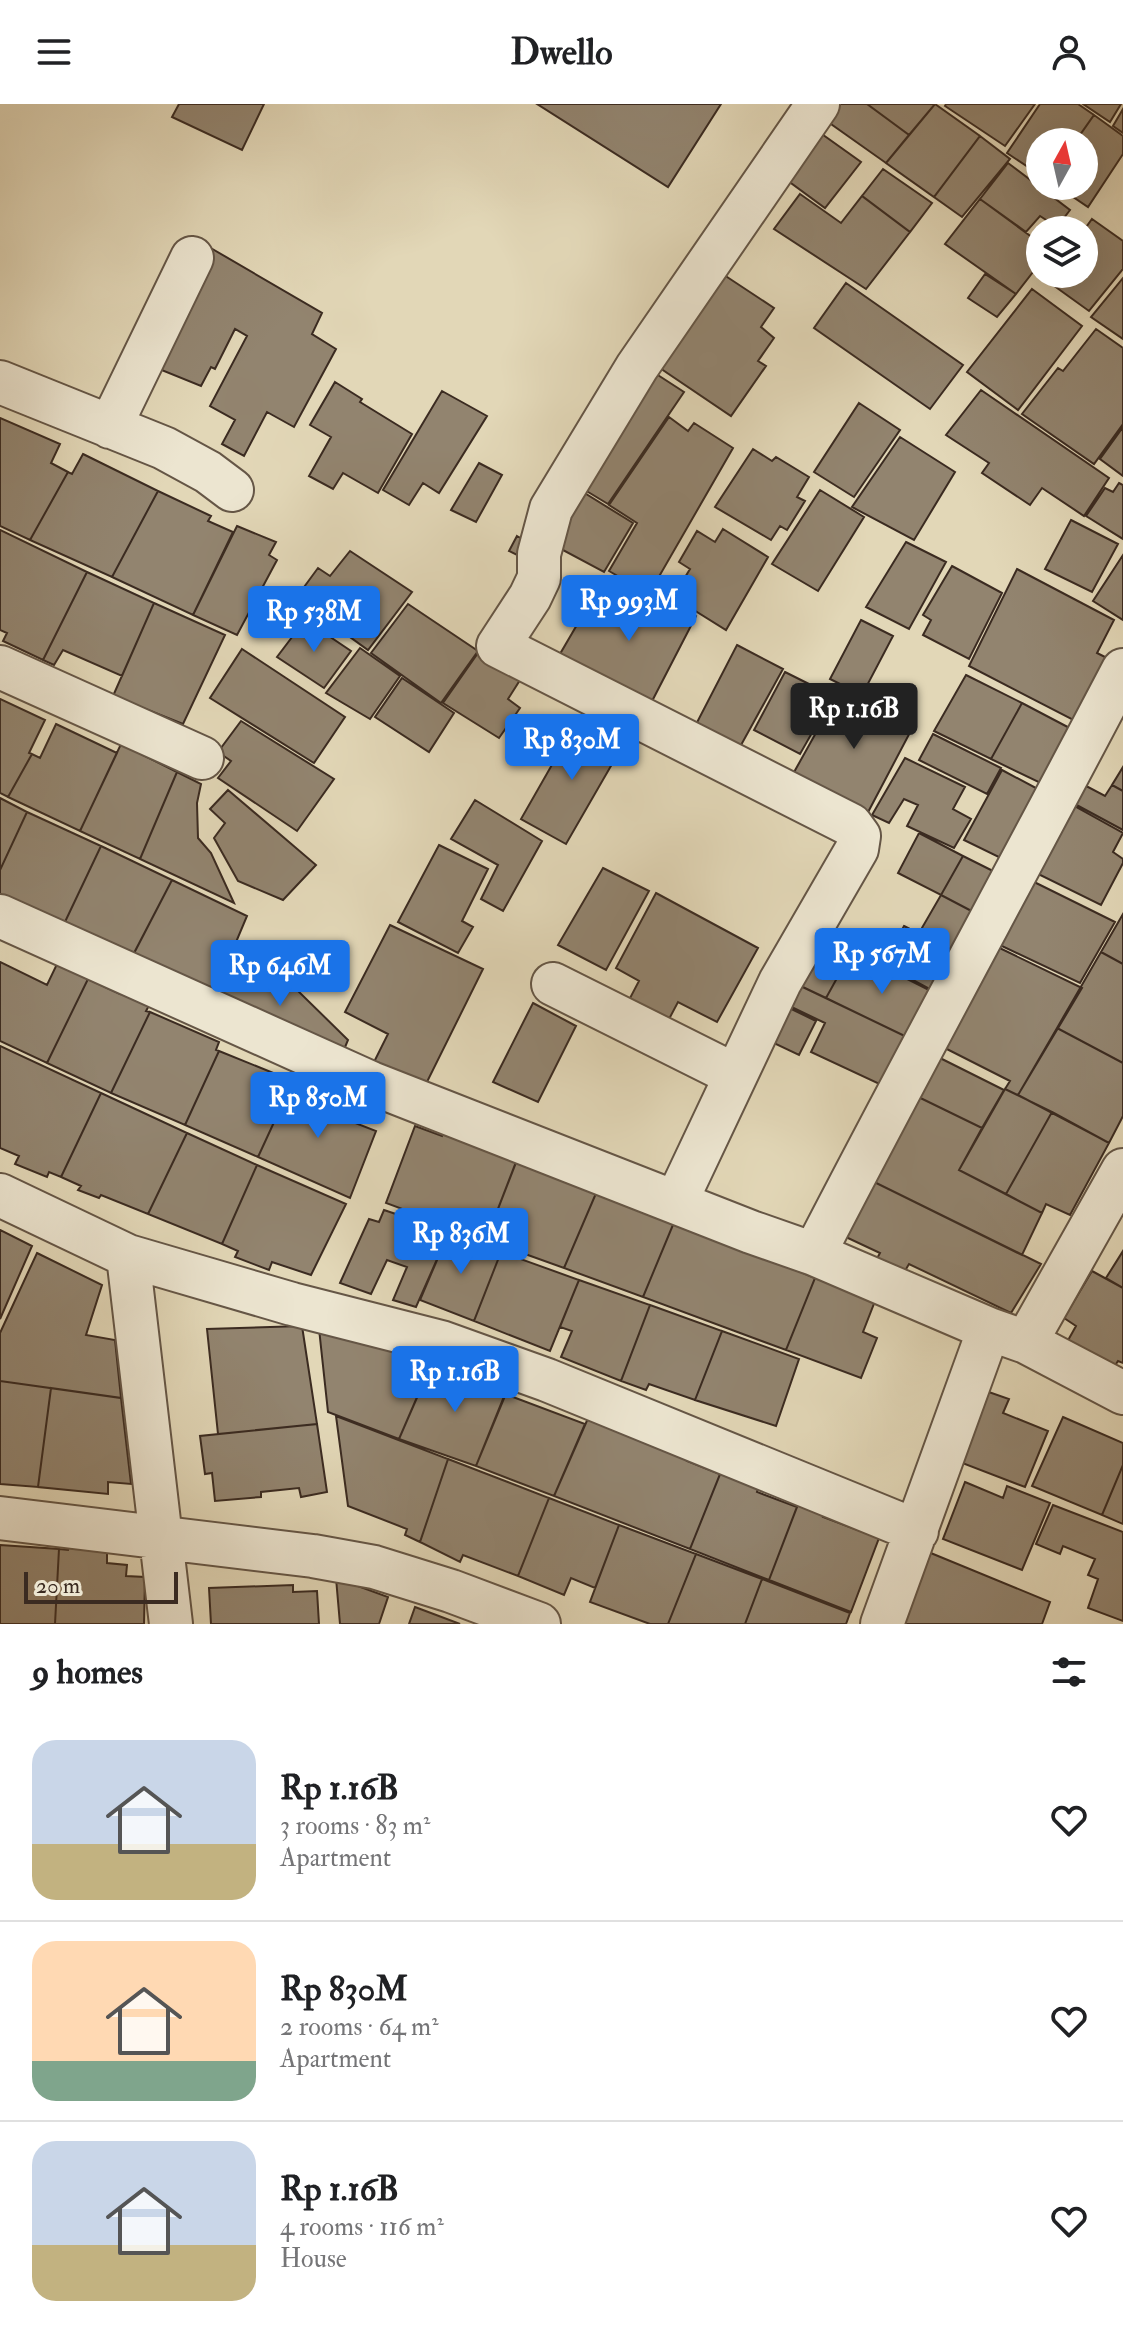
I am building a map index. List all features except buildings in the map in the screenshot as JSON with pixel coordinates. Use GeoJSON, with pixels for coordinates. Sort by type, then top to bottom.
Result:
{"type":"FeatureCollection","features":[{"type":"Feature","properties":{"kind":"street"},"geometry":{"type":"LineString","coordinates":[[676,1202],[780,982],[857,849],[859,836],[851,825],[498,646],[539,578],[539,554],[551,509],[637,367],[818,104]]}},
{"type":"Feature","properties":{"kind":"street"},"geometry":{"type":"LineString","coordinates":[[110,427],[192,258]]}},
{"type":"Feature","properties":{"kind":"street"},"geometry":{"type":"LineString","coordinates":[[0,382],[174,453],[232,490]]}},
{"type":"Feature","properties":{"kind":"street"},"geometry":{"type":"LineString","coordinates":[[0,667],[202,758]]}},
{"type":"Feature","properties":{"kind":"street"},"geometry":{"type":"LineString","coordinates":[[814,1254],[1123,670]]}},
{"type":"Feature","properties":{"kind":"street"},"geometry":{"type":"LineString","coordinates":[[0,916],[371,1083],[814,1254],[1008,1335],[1123,1393]]}},
{"type":"Feature","properties":{"kind":"street"},"geometry":{"type":"LineString","coordinates":[[553,984],[735,1075]]}},
{"type":"Feature","properties":{"kind":"street"},"geometry":{"type":"LineString","coordinates":[[882,1624],[917,1531],[1008,1335],[1123,1170]]}},
{"type":"Feature","properties":{"kind":"street"},"geometry":{"type":"LineString","coordinates":[[0,1195],[128,1256],[292,1304],[441,1342],[547,1380],[917,1531]]}},
{"type":"Feature","properties":{"kind":"street"},"geometry":{"type":"LineString","coordinates":[[128,1256],[171,1624]]}},
{"type":"Feature","properties":{"kind":"street"},"geometry":{"type":"LineString","coordinates":[[0,1518],[313,1556],[374,1567],[451,1591],[539,1624]]}}]}
